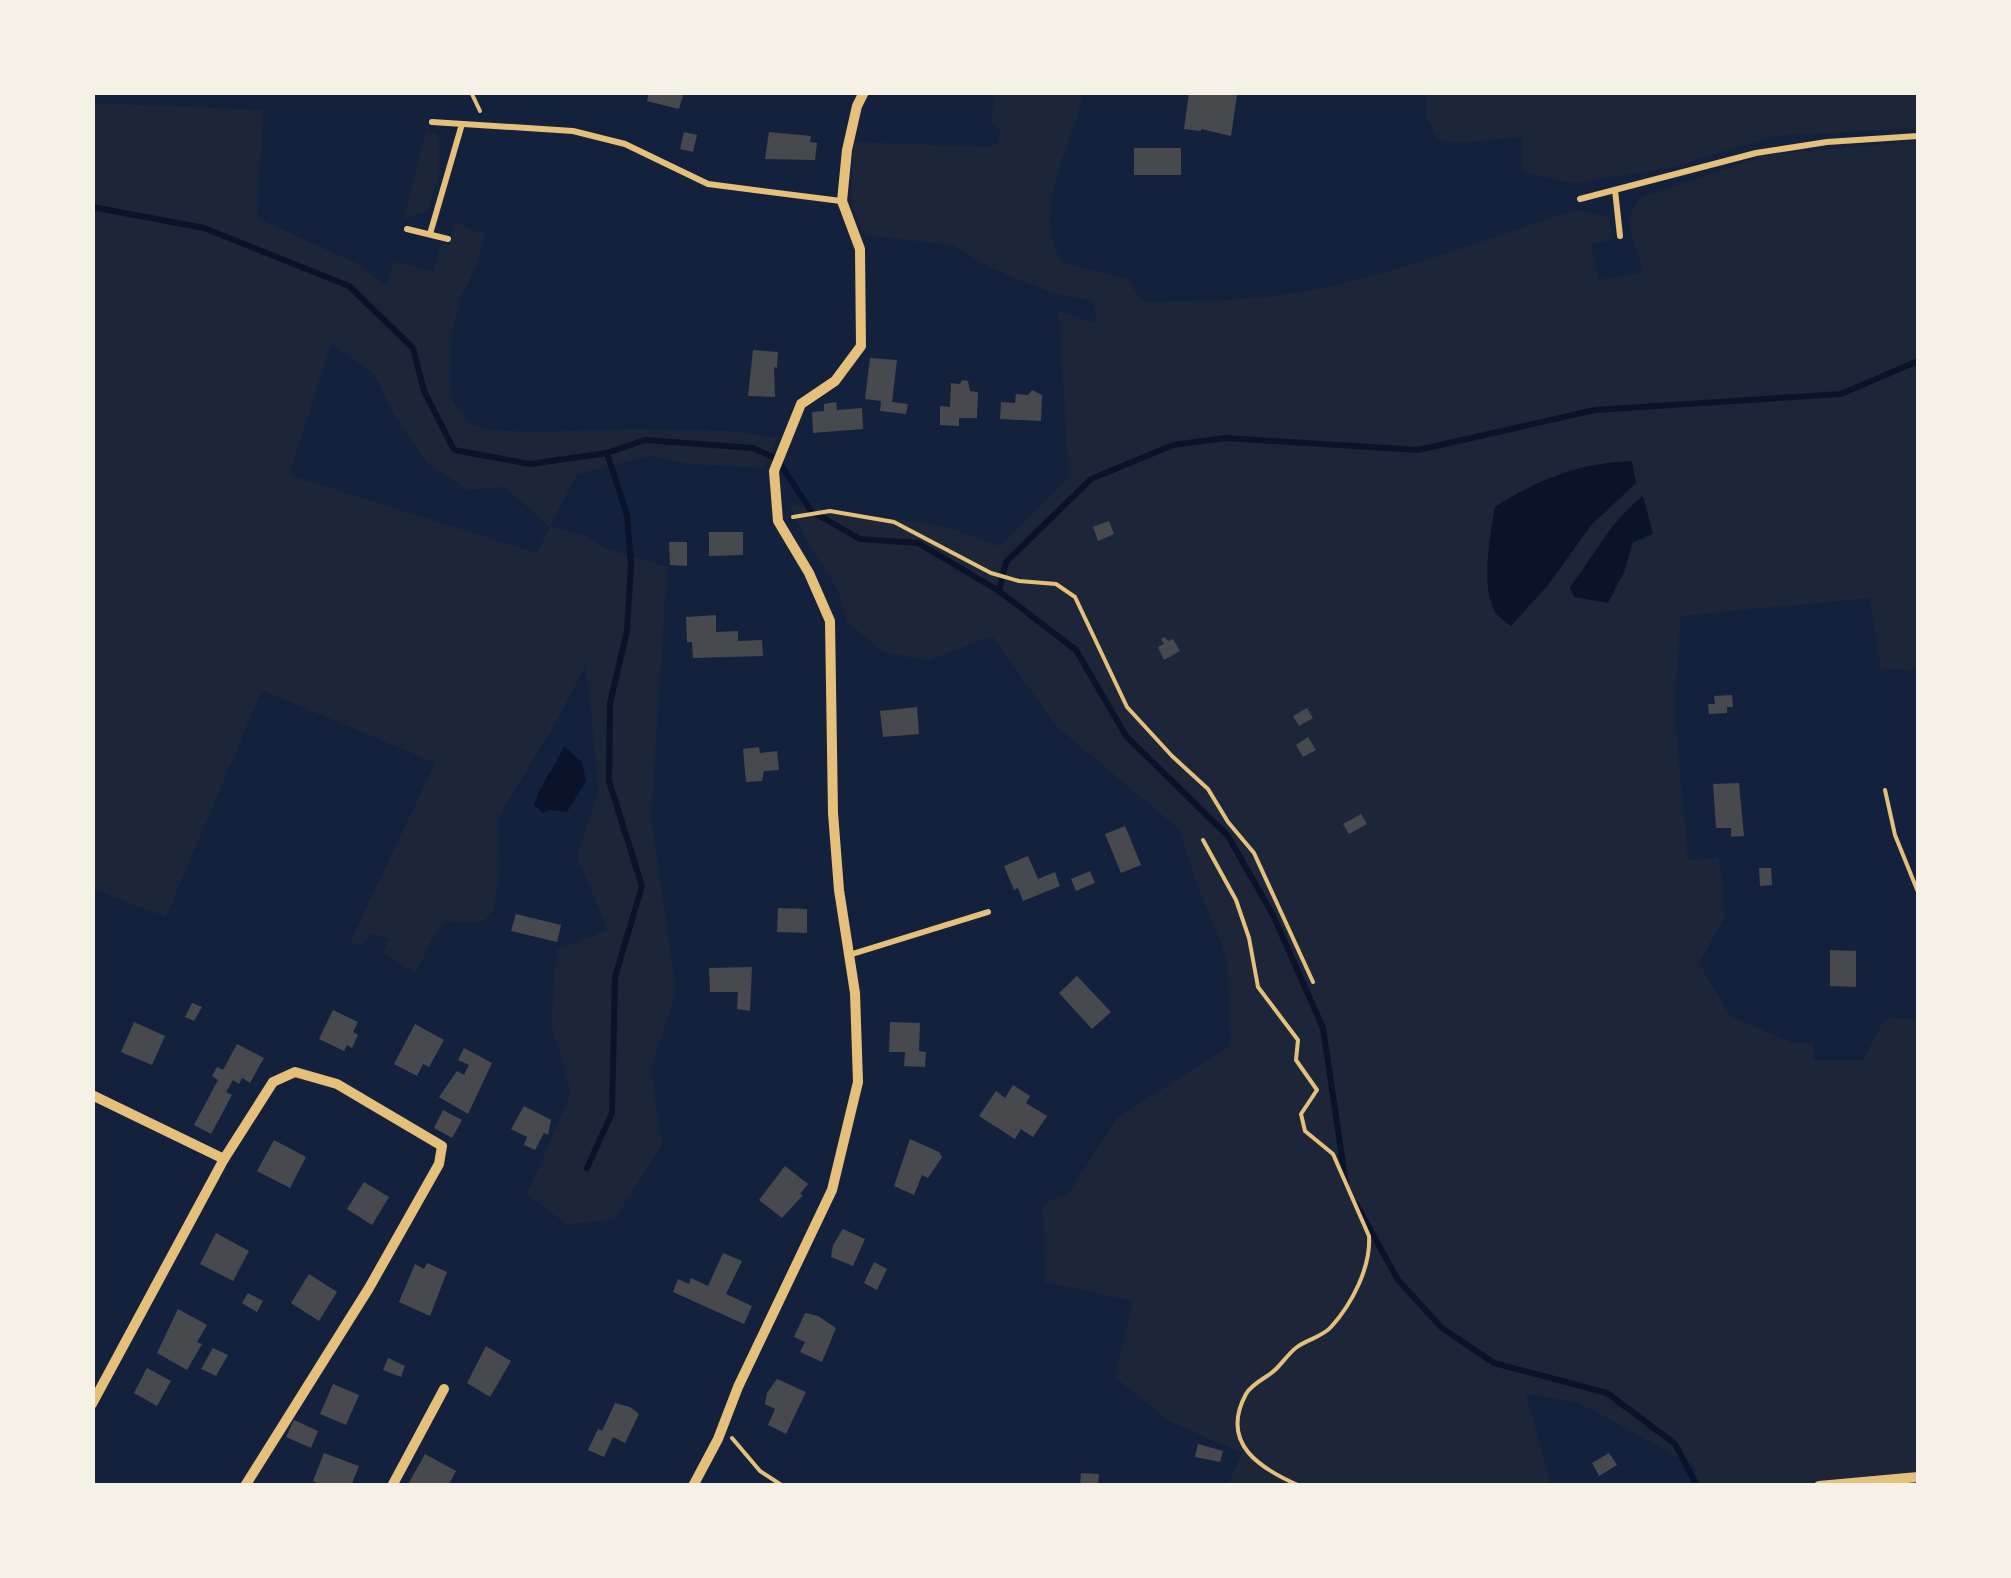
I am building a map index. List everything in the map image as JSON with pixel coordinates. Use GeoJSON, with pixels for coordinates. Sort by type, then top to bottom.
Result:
{"type":"FeatureCollection","features":[{"type":"Feature","properties":{"kind":"street"},"geometry":{"type":"LineString","coordinates":[[693,1486],[832,1190],[858,1082],[855,993],[833,813],[830,621],[809,573],[778,521],[774,471],[800,404],[834,381],[861,346],[860,249],[842,201],[847,150],[864,92]]}},
{"type":"Feature","properties":{"kind":"street"},"geometry":{"type":"LineString","coordinates":[[92,1404],[224,1158],[273,1082],[295,1072],[337,1084],[442,1146],[439,1164],[369,1288],[246,1486]]}},
{"type":"Feature","properties":{"kind":"street"},"geometry":{"type":"LineString","coordinates":[[92,1094],[224,1158]]}},
{"type":"Feature","properties":{"kind":"street"},"geometry":{"type":"LineString","coordinates":[[392,1486],[444,1389]]}},
{"type":"Feature","properties":{"kind":"street"},"geometry":{"type":"LineString","coordinates":[[1819,1486],[1918,1477]]}},
{"type":"Feature","properties":{"kind":"lane"},"geometry":{"type":"LineString","coordinates":[[432,122],[572,131],[626,144],[708,184],[842,201]]}},
{"type":"Feature","properties":{"kind":"lane"},"geometry":{"type":"LineString","coordinates":[[430,234],[462,124]]}},
{"type":"Feature","properties":{"kind":"lane"},"geometry":{"type":"LineString","coordinates":[[1580,199],[1756,153],[1827,142],[1918,136]]}},
{"type":"Feature","properties":{"kind":"lane"},"geometry":{"type":"LineString","coordinates":[[1615,190],[1620,236]]}},
{"type":"Feature","properties":{"kind":"lane"},"geometry":{"type":"LineString","coordinates":[[407,229],[448,239]]}},
{"type":"Feature","properties":{"kind":"lane"},"geometry":{"type":"LineString","coordinates":[[848,955],[988,912]]}},
{"type":"Feature","properties":{"kind":"path"},"geometry":{"type":"LineString","coordinates":[[471,92],[488,126]]}},
{"type":"Feature","properties":{"kind":"path"},"geometry":{"type":"LineString","coordinates":[[799,516],[830,510],[894,522],[991,573],[1056,584],[1075,597],[1115,686],[1139,720],[1208,789],[1228,822],[1254,853],[1313,982]]}},
{"type":"Feature","properties":{"kind":"path"},"geometry":{"type":"LineString","coordinates":[[1885,790],[1895,835],[1918,892]]}},
{"type":"Feature","properties":{"kind":"path"},"geometry":{"type":"LineString","coordinates":[[1203,840],[1236,900],[1258,987],[1298,1040],[1296,1060],[1317,1090],[1301,1114],[1305,1131],[1333,1154],[1370,1236],[1370,1248],[1348,1306],[1327,1332],[1298,1346],[1272,1373],[1247,1390],[1240,1413],[1239,1431],[1255,1463],[1300,1486]]}},
{"type":"Feature","properties":{"kind":"path"},"geometry":{"type":"LineString","coordinates":[[723,1426],[760,1472],[782,1486]]}},
{"type":"Feature","properties":{"kind":"shaded area"},"geometry":{"type":"Polygon","coordinates":[[[994,93],[1078,93],[1082,98],[1078,114],[1051,199],[1052,241],[1062,263],[1128,279],[1142,302],[1250,299],[1344,283],[1576,210],[1608,217],[1613,236],[1591,244],[1598,280],[1643,273],[1630,223],[1635,205],[1642,197],[1765,155],[1918,141],[1918,670],[1881,669],[1870,598],[1681,616],[1674,708],[1688,860],[1719,858],[1725,917],[1699,963],[1730,1016],[1793,1043],[1813,1043],[1814,1060],[1863,1060],[1885,1018],[1918,1019],[1918,1485],[1697,1485],[1694,1465],[1577,1402],[1526,1394],[1551,1485],[1228,1485],[1242,1453],[1169,1421],[1115,1377],[1133,1301],[1045,1282],[1043,1203],[1068,1194],[1117,1118],[1231,1045],[1227,958],[1179,829],[1057,727],[992,636],[928,661],[884,652],[847,622],[837,588],[789,504],[944,526],[999,546],[1069,477],[1059,311],[1097,324],[1094,301],[1050,292],[991,268],[952,245],[864,235],[851,202],[854,142],[990,147],[998,143],[1001,131],[992,123],[994,93]],[[1636,483],[1489,539],[1511,626],[1548,585],[1592,524],[1636,483]],[[1643,497],[1571,587],[1633,542],[1646,539],[1643,497]]]}},
{"type":"Feature","properties":{"kind":"shaded area"},"geometry":{"type":"Polygon","coordinates":[[[1426,93],[1918,93],[1918,128],[1775,136],[1666,169],[1571,183],[1521,171],[1522,137],[1459,143],[1438,140],[1427,117],[1426,93]]]}},
{"type":"Feature","properties":{"kind":"shaded area"},"geometry":{"type":"Polygon","coordinates":[[[92,103],[263,110],[257,218],[358,264],[387,287],[394,262],[434,271],[441,244],[450,245],[455,221],[486,233],[452,330],[453,402],[470,423],[486,429],[529,432],[731,431],[777,438],[765,468],[689,464],[650,456],[577,474],[550,526],[667,567],[651,818],[676,993],[651,1069],[662,1145],[614,1220],[566,1224],[527,1194],[571,1093],[551,1023],[557,950],[608,930],[577,857],[599,789],[586,664],[498,818],[500,871],[494,909],[485,920],[475,923],[445,921],[416,973],[383,953],[389,939],[372,933],[361,945],[350,942],[435,763],[262,690],[166,917],[93,889],[92,103]],[[331,343],[289,475],[537,553],[550,527],[505,487],[468,490],[428,464],[395,417],[374,374],[331,343]]]}},
{"type":"Feature","properties":{"kind":"shaded area"},"geometry":{"type":"Polygon","coordinates":[[[426,130],[439,135],[439,174],[427,211],[404,219],[426,130]]]}},
{"type":"Feature","properties":{"kind":"shaded area"},"geometry":{"type":"Polygon","coordinates":[[[1632,461],[1636,483],[1592,524],[1548,585],[1511,626],[1499,617],[1488,587],[1495,507],[1560,474],[1632,461]]]}},
{"type":"Feature","properties":{"kind":"shaded area"},"geometry":{"type":"Polygon","coordinates":[[[1643,496],[1653,534],[1633,542],[1624,572],[1608,603],[1574,597],[1570,587],[1612,527],[1643,496]]]}},
{"type":"Feature","properties":{"kind":"shaded area"},"geometry":{"type":"Polygon","coordinates":[[[564,746],[582,762],[586,781],[567,812],[543,813],[534,805],[564,746]]]}},
{"type":"Feature","properties":{"kind":"building"},"geometry":{"type":"Polygon","coordinates":[[[649,92],[684,92],[679,109],[647,101],[649,92]]]}},
{"type":"Feature","properties":{"kind":"building"},"geometry":{"type":"Polygon","coordinates":[[[1189,92],[1237,95],[1231,136],[1184,129],[1189,92]]]}},
{"type":"Feature","properties":{"kind":"building"},"geometry":{"type":"Polygon","coordinates":[[[684,132],[697,135],[693,152],[680,149],[684,132]]]}},
{"type":"Feature","properties":{"kind":"building"},"geometry":{"type":"Polygon","coordinates":[[[769,132],[811,136],[810,142],[817,143],[815,160],[765,159],[769,132]]]}},
{"type":"Feature","properties":{"kind":"building"},"geometry":{"type":"Polygon","coordinates":[[[1134,148],[1181,148],[1181,175],[1134,175],[1134,148]]]}},
{"type":"Feature","properties":{"kind":"building"},"geometry":{"type":"Polygon","coordinates":[[[753,350],[778,352],[775,397],[748,396],[753,350]]]}},
{"type":"Feature","properties":{"kind":"building"},"geometry":{"type":"Polygon","coordinates":[[[870,358],[897,360],[892,402],[908,404],[906,414],[880,411],[881,401],[865,399],[870,358]]]}},
{"type":"Feature","properties":{"kind":"building"},"geometry":{"type":"Polygon","coordinates":[[[962,380],[968,381],[970,391],[978,392],[977,418],[959,418],[959,426],[940,425],[940,406],[950,407],[951,383],[960,384],[962,380]]]}},
{"type":"Feature","properties":{"kind":"building"},"geometry":{"type":"Polygon","coordinates":[[[1032,390],[1042,395],[1041,421],[1000,419],[1001,402],[1015,403],[1016,394],[1028,395],[1032,390]]]}},
{"type":"Feature","properties":{"kind":"building"},"geometry":{"type":"Polygon","coordinates":[[[836,402],[837,410],[862,408],[863,429],[813,433],[812,412],[824,411],[824,404],[836,402]]]}},
{"type":"Feature","properties":{"kind":"building"},"geometry":{"type":"Polygon","coordinates":[[[1109,521],[1114,534],[1098,541],[1093,527],[1109,521]]]}},
{"type":"Feature","properties":{"kind":"building"},"geometry":{"type":"Polygon","coordinates":[[[709,532],[743,532],[743,555],[709,556],[709,532]]]}},
{"type":"Feature","properties":{"kind":"building"},"geometry":{"type":"Polygon","coordinates":[[[669,542],[687,542],[687,566],[670,565],[669,542]]]}},
{"type":"Feature","properties":{"kind":"building"},"geometry":{"type":"Polygon","coordinates":[[[716,615],[716,632],[738,631],[738,641],[762,640],[763,656],[693,658],[692,642],[687,642],[686,617],[716,615]]]}},
{"type":"Feature","properties":{"kind":"building"},"geometry":{"type":"Polygon","coordinates":[[[1165,637],[1168,641],[1173,639],[1180,651],[1164,660],[1158,647],[1164,644],[1161,639],[1165,637]]]}},
{"type":"Feature","properties":{"kind":"building"},"geometry":{"type":"Polygon","coordinates":[[[1732,695],[1733,707],[1727,707],[1727,713],[1709,714],[1708,704],[1715,704],[1714,696],[1732,695]]]}},
{"type":"Feature","properties":{"kind":"building"},"geometry":{"type":"Polygon","coordinates":[[[917,707],[919,734],[883,737],[880,711],[917,707]]]}},
{"type":"Feature","properties":{"kind":"building"},"geometry":{"type":"Polygon","coordinates":[[[1307,708],[1313,718],[1299,726],[1293,716],[1307,708]]]}},
{"type":"Feature","properties":{"kind":"building"},"geometry":{"type":"Polygon","coordinates":[[[1308,737],[1316,750],[1303,757],[1296,745],[1308,737]]]}},
{"type":"Feature","properties":{"kind":"building"},"geometry":{"type":"Polygon","coordinates":[[[759,747],[760,753],[777,751],[779,770],[764,771],[762,781],[746,782],[743,749],[759,747]]]}},
{"type":"Feature","properties":{"kind":"building"},"geometry":{"type":"Polygon","coordinates":[[[1739,783],[1744,836],[1731,837],[1731,828],[1716,828],[1713,784],[1739,783]]]}},
{"type":"Feature","properties":{"kind":"building"},"geometry":{"type":"Polygon","coordinates":[[[1361,814],[1367,824],[1349,834],[1343,824],[1361,814]]]}},
{"type":"Feature","properties":{"kind":"building"},"geometry":{"type":"Polygon","coordinates":[[[1125,826],[1141,865],[1121,873],[1105,834],[1125,826]]]}},
{"type":"Feature","properties":{"kind":"building"},"geometry":{"type":"Polygon","coordinates":[[[1028,856],[1038,879],[1055,872],[1060,886],[1023,901],[1004,866],[1028,856]]]}},
{"type":"Feature","properties":{"kind":"building"},"geometry":{"type":"Polygon","coordinates":[[[1759,868],[1771,868],[1772,885],[1760,886],[1759,868]]]}},
{"type":"Feature","properties":{"kind":"building"},"geometry":{"type":"Polygon","coordinates":[[[1090,871],[1095,883],[1076,891],[1071,879],[1090,871]]]}},
{"type":"Feature","properties":{"kind":"building"},"geometry":{"type":"Polygon","coordinates":[[[778,908],[807,909],[807,933],[777,932],[778,908]]]}},
{"type":"Feature","properties":{"kind":"building"},"geometry":{"type":"Polygon","coordinates":[[[516,914],[561,925],[557,942],[511,931],[516,914]]]}},
{"type":"Feature","properties":{"kind":"building"},"geometry":{"type":"Polygon","coordinates":[[[1830,950],[1856,951],[1856,987],[1830,986],[1830,950]]]}},
{"type":"Feature","properties":{"kind":"building"},"geometry":{"type":"Polygon","coordinates":[[[752,967],[750,1011],[737,1009],[738,992],[710,992],[709,968],[752,967]]]}},
{"type":"Feature","properties":{"kind":"building"},"geometry":{"type":"Polygon","coordinates":[[[1077,976],[1111,1012],[1092,1029],[1059,993],[1077,976]]]}},
{"type":"Feature","properties":{"kind":"building"},"geometry":{"type":"Polygon","coordinates":[[[192,1003],[202,1007],[194,1021],[185,1017],[192,1003]]]}},
{"type":"Feature","properties":{"kind":"building"},"geometry":{"type":"Polygon","coordinates":[[[333,1010],[358,1022],[352,1048],[347,1045],[344,1051],[319,1039],[333,1010]]]}},
{"type":"Feature","properties":{"kind":"building"},"geometry":{"type":"Polygon","coordinates":[[[134,1022],[165,1036],[152,1065],[121,1052],[134,1022]]]}},
{"type":"Feature","properties":{"kind":"building"},"geometry":{"type":"Polygon","coordinates":[[[890,1022],[920,1023],[919,1051],[926,1052],[925,1067],[904,1066],[905,1052],[889,1052],[890,1022]]]}},
{"type":"Feature","properties":{"kind":"building"},"geometry":{"type":"Polygon","coordinates":[[[415,1024],[444,1040],[429,1067],[423,1064],[417,1076],[394,1064],[415,1024]]]}},
{"type":"Feature","properties":{"kind":"building"},"geometry":{"type":"Polygon","coordinates":[[[237,1044],[264,1058],[250,1083],[242,1078],[239,1084],[233,1080],[226,1092],[232,1095],[211,1134],[194,1125],[218,1080],[212,1076],[217,1067],[223,1070],[237,1044]]]}},
{"type":"Feature","properties":{"kind":"building"},"geometry":{"type":"Polygon","coordinates":[[[464,1048],[492,1063],[468,1114],[439,1097],[457,1071],[464,1075],[469,1065],[458,1060],[464,1048]]]}},
{"type":"Feature","properties":{"kind":"building"},"geometry":{"type":"Polygon","coordinates":[[[1013,1085],[1030,1096],[1026,1103],[1047,1116],[1033,1137],[1021,1129],[1015,1139],[979,1116],[996,1091],[1005,1098],[1013,1085]]]}},
{"type":"Feature","properties":{"kind":"building"},"geometry":{"type":"Polygon","coordinates":[[[524,1106],[551,1120],[548,1135],[544,1133],[535,1150],[524,1145],[527,1137],[511,1129],[524,1106]]]}},
{"type":"Feature","properties":{"kind":"building"},"geometry":{"type":"Polygon","coordinates":[[[443,1110],[462,1120],[452,1138],[434,1128],[443,1110]]]}},
{"type":"Feature","properties":{"kind":"building"},"geometry":{"type":"Polygon","coordinates":[[[910,1139],[942,1157],[928,1178],[922,1175],[914,1195],[894,1186],[910,1139]]]}},
{"type":"Feature","properties":{"kind":"building"},"geometry":{"type":"Polygon","coordinates":[[[274,1140],[306,1157],[290,1188],[257,1171],[274,1140]]]}},
{"type":"Feature","properties":{"kind":"building"},"geometry":{"type":"Polygon","coordinates":[[[785,1166],[808,1184],[782,1218],[759,1200],[785,1166]]]}},
{"type":"Feature","properties":{"kind":"building"},"geometry":{"type":"Polygon","coordinates":[[[364,1182],[389,1197],[372,1225],[347,1209],[364,1182]]]}},
{"type":"Feature","properties":{"kind":"building"},"geometry":{"type":"Polygon","coordinates":[[[843,1229],[865,1239],[853,1266],[831,1257],[843,1229]]]}},
{"type":"Feature","properties":{"kind":"building"},"geometry":{"type":"Polygon","coordinates":[[[216,1233],[249,1251],[233,1281],[200,1264],[216,1233]]]}},
{"type":"Feature","properties":{"kind":"building"},"geometry":{"type":"Polygon","coordinates":[[[723,1253],[742,1261],[726,1294],[752,1306],[744,1324],[673,1292],[678,1279],[689,1284],[691,1278],[708,1286],[723,1253]]]}},
{"type":"Feature","properties":{"kind":"building"},"geometry":{"type":"Polygon","coordinates":[[[874,1262],[887,1269],[877,1290],[864,1283],[874,1262]]]}},
{"type":"Feature","properties":{"kind":"building"},"geometry":{"type":"Polygon","coordinates":[[[427,1263],[447,1272],[430,1316],[399,1302],[415,1264],[424,1269],[427,1263]]]}},
{"type":"Feature","properties":{"kind":"building"},"geometry":{"type":"Polygon","coordinates":[[[309,1274],[337,1292],[319,1321],[291,1303],[309,1274]]]}},
{"type":"Feature","properties":{"kind":"building"},"geometry":{"type":"Polygon","coordinates":[[[248,1293],[263,1301],[257,1312],[242,1303],[248,1293]]]}},
{"type":"Feature","properties":{"kind":"building"},"geometry":{"type":"Polygon","coordinates":[[[178,1309],[207,1325],[197,1342],[202,1344],[187,1370],[157,1353],[178,1309]]]}},
{"type":"Feature","properties":{"kind":"building"},"geometry":{"type":"Polygon","coordinates":[[[805,1313],[836,1328],[822,1362],[800,1352],[805,1342],[794,1337],[805,1313]]]}},
{"type":"Feature","properties":{"kind":"building"},"geometry":{"type":"Polygon","coordinates":[[[486,1346],[511,1361],[490,1397],[467,1383],[486,1346]]]}},
{"type":"Feature","properties":{"kind":"building"},"geometry":{"type":"Polygon","coordinates":[[[213,1348],[228,1355],[216,1376],[201,1369],[213,1348]]]}},
{"type":"Feature","properties":{"kind":"building"},"geometry":{"type":"Polygon","coordinates":[[[388,1358],[405,1366],[401,1377],[383,1370],[388,1358]]]}},
{"type":"Feature","properties":{"kind":"building"},"geometry":{"type":"Polygon","coordinates":[[[147,1368],[171,1381],[157,1406],[134,1393],[147,1368]]]}},
{"type":"Feature","properties":{"kind":"building"},"geometry":{"type":"Polygon","coordinates":[[[777,1379],[806,1392],[786,1434],[768,1425],[775,1409],[765,1404],[767,1393],[777,1379]]]}},
{"type":"Feature","properties":{"kind":"building"},"geometry":{"type":"Polygon","coordinates":[[[333,1384],[359,1395],[346,1425],[320,1414],[333,1384]]]}},
{"type":"Feature","properties":{"kind":"building"},"geometry":{"type":"Polygon","coordinates":[[[615,1403],[639,1414],[625,1443],[613,1437],[604,1457],[588,1450],[615,1403]]]}},
{"type":"Feature","properties":{"kind":"building"},"geometry":{"type":"Polygon","coordinates":[[[294,1420],[318,1431],[311,1448],[286,1437],[294,1420]]]}},
{"type":"Feature","properties":{"kind":"building"},"geometry":{"type":"Polygon","coordinates":[[[1198,1444],[1223,1451],[1220,1462],[1195,1457],[1198,1444]]]}},
{"type":"Feature","properties":{"kind":"building"},"geometry":{"type":"Polygon","coordinates":[[[324,1453],[359,1466],[351,1486],[324,1486],[313,1481],[324,1453]]]}},
{"type":"Feature","properties":{"kind":"building"},"geometry":{"type":"Polygon","coordinates":[[[1609,1453],[1617,1465],[1599,1476],[1592,1463],[1609,1453]]]}},
{"type":"Feature","properties":{"kind":"building"},"geometry":{"type":"Polygon","coordinates":[[[425,1454],[456,1471],[448,1486],[407,1486],[425,1454]]]}},
{"type":"Feature","properties":{"kind":"building"},"geometry":{"type":"Polygon","coordinates":[[[1081,1473],[1099,1474],[1098,1486],[1080,1486],[1081,1473]]]}},
{"type":"Feature","properties":{"kind":"waterway"},"geometry":{"type":"LineString","coordinates":[[92,207],[204,228],[349,286],[413,348],[424,391],[454,450],[530,464],[607,453],[645,440],[753,448],[777,459],[811,511],[860,539],[918,543],[999,591],[1076,650],[1126,736],[1228,836],[1273,915],[1323,1028],[1346,1184]]}},
{"type":"Feature","properties":{"kind":"waterway"},"geometry":{"type":"LineString","coordinates":[[999,591],[1006,562],[1091,479],[1173,445],[1225,438],[1418,450],[1595,410],[1841,394],[1918,361]]}},
{"type":"Feature","properties":{"kind":"waterway"},"geometry":{"type":"LineString","coordinates":[[587,1168],[612,1113],[615,977],[642,886],[609,781],[610,703],[627,631],[631,565],[627,515],[607,453]]}},
{"type":"Feature","properties":{"kind":"waterway"},"geometry":{"type":"LineString","coordinates":[[1356,1204],[1398,1280],[1442,1328],[1494,1363],[1607,1393],[1675,1444],[1697,1486]]}}]}
